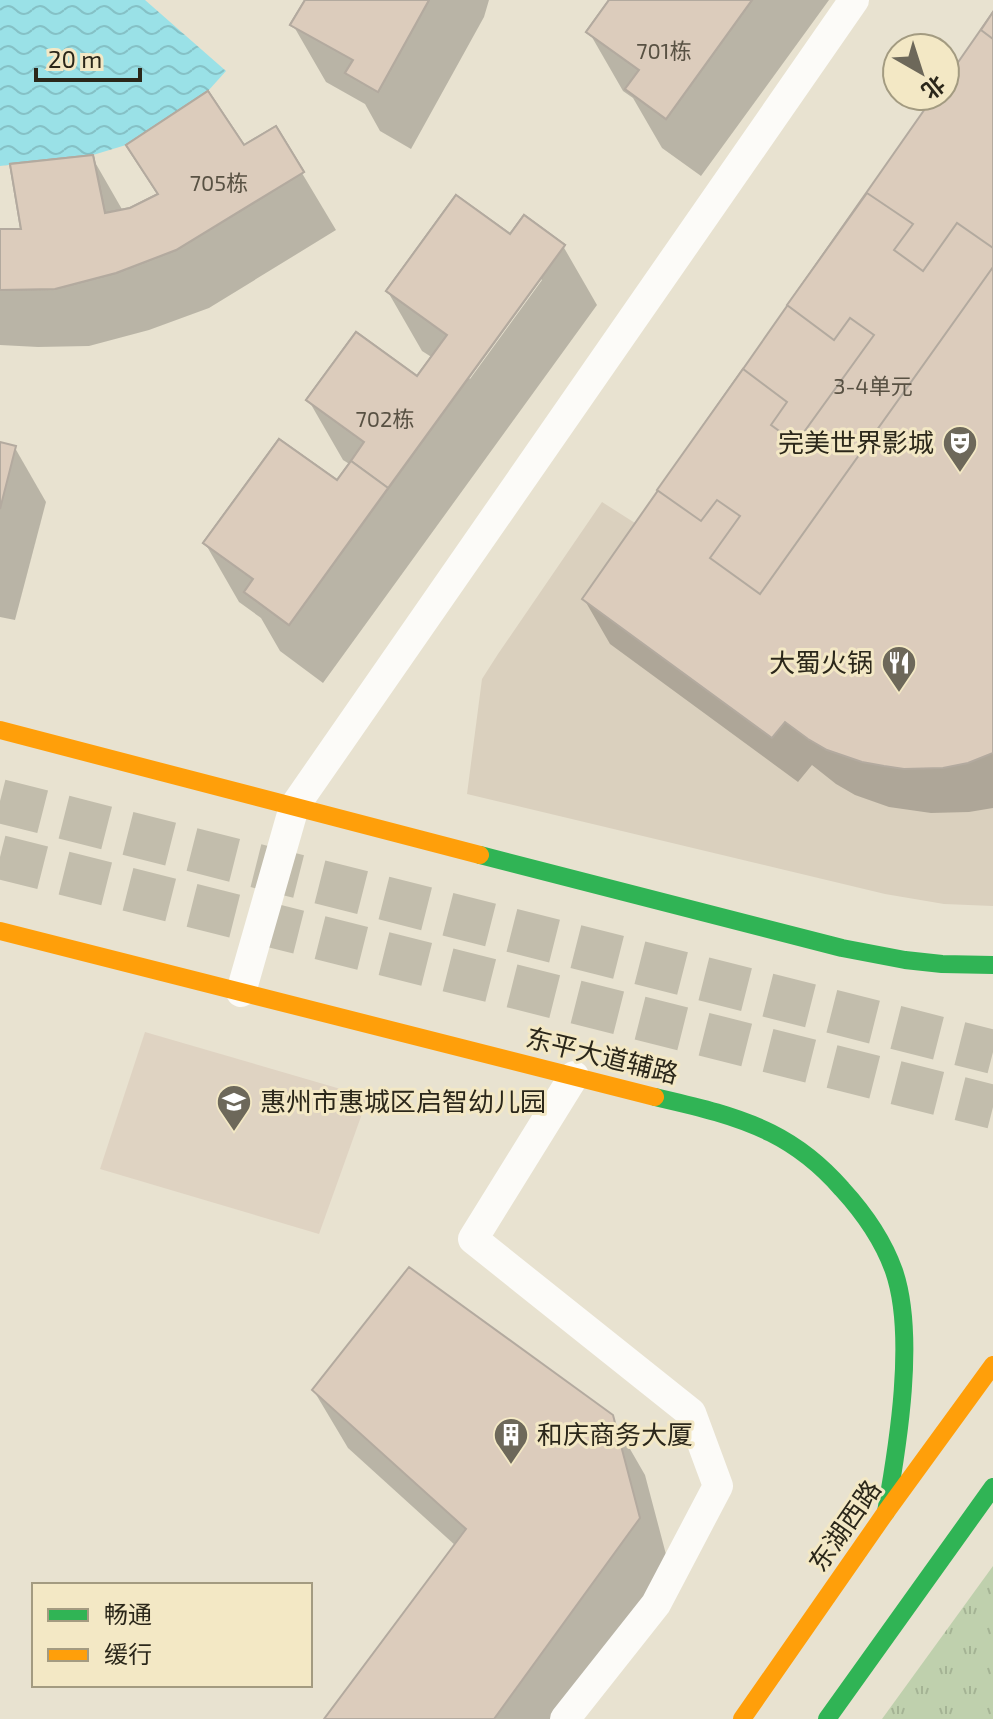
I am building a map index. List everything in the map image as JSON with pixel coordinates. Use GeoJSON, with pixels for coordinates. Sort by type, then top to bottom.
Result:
{"type":"FeatureCollection","features":[{"type":"Feature","properties":{"kind":"main road"},"geometry":{"type":"LineString","coordinates":[[0,730],[842,948],[905,960],[993,965]]}},
{"type":"Feature","properties":{"kind":"main road","name":"东平大道辅路"},"geometry":{"type":"LineString","coordinates":[[0,931],[703,1109],[771,1134],[809,1157],[861,1211],[887,1256],[896,1279],[901,1307],[902,1395],[886,1512]]}},
{"type":"Feature","properties":{"kind":"main road","name":"东湖西路"},"geometry":{"type":"LineString","coordinates":[[742,1719],[993,1365]]}},
{"type":"Feature","properties":{"kind":"main road"},"geometry":{"type":"LineString","coordinates":[[827,1719],[993,1487]]}},
{"type":"Feature","properties":{"kind":"street"},"geometry":{"type":"LineString","coordinates":[[241,992],[294,807],[854,0]]}},
{"type":"Feature","properties":{"kind":"street"},"geometry":{"type":"LineString","coordinates":[[565,1719],[656,1604],[718,1486],[691,1413],[473,1239],[574,1076]]}},
{"type":"Feature","properties":{"kind":"shaded area"},"geometry":{"type":"Polygon","coordinates":[[[993,12],[993,906],[944,904],[885,894],[467,794],[482,679],[498,654],[602,502],[635,523],[923,112],[961,112],[961,58],[993,12]]]}},
{"type":"Feature","properties":{"kind":"shaded area","name":"惠州市惠城区启智幼儿园"},"geometry":{"type":"Polygon","coordinates":[[[145,1032],[368,1097],[319,1234],[100,1169],[145,1032]]]}},
{"type":"Feature","properties":{"kind":"green space"},"geometry":{"type":"Polygon","coordinates":[[[993,1566],[993,1719],[882,1719],[993,1566]]]}},
{"type":"Feature","properties":{"kind":"water"},"geometry":{"type":"Polygon","coordinates":[[[0,0],[145,0],[226,71],[208,91],[126,145],[93,155],[0,166],[0,0]]]}},
{"type":"Feature","properties":{"kind":"building"},"geometry":{"type":"Polygon","coordinates":[[[305,0],[429,0],[378,92],[345,73],[353,60],[290,25],[305,0]]]}},
{"type":"Feature","properties":{"kind":"building"},"geometry":{"type":"Polygon","coordinates":[[[305,0],[429,0],[378,92],[345,73],[353,60],[290,25],[305,0]]]}},
{"type":"Feature","properties":{"kind":"building"},"geometry":{"type":"Polygon","coordinates":[[[609,0],[752,0],[666,119],[625,89],[639,70],[586,32],[609,0]]]}},
{"type":"Feature","properties":{"kind":"building"},"geometry":{"type":"Polygon","coordinates":[[[609,0],[752,0],[666,119],[625,89],[639,70],[586,32],[609,0]]]}},
{"type":"Feature","properties":{"kind":"building"},"geometry":{"type":"Polygon","coordinates":[[[993,12],[993,753],[943,768],[904,769],[862,762],[827,750],[785,722],[772,738],[582,599],[923,112],[961,112],[961,58],[993,12]]]}},
{"type":"Feature","properties":{"kind":"building"},"geometry":{"type":"Polygon","coordinates":[[[993,12],[993,39],[981,30],[993,12]]]}},
{"type":"Feature","properties":{"kind":"building"},"geometry":{"type":"Polygon","coordinates":[[[208,91],[244,145],[276,126],[304,172],[176,250],[116,273],[55,289],[0,290],[0,229],[21,229],[10,164],[93,155],[105,213],[130,208],[158,194],[126,145],[208,91]]]}},
{"type":"Feature","properties":{"kind":"building"},"geometry":{"type":"Polygon","coordinates":[[[208,91],[244,145],[276,126],[304,172],[176,250],[116,273],[55,289],[0,290],[0,229],[21,229],[10,164],[93,155],[105,213],[130,208],[158,194],[126,145],[208,91]]]}},
{"type":"Feature","properties":{"kind":"building"},"geometry":{"type":"Polygon","coordinates":[[[867,193],[913,224],[894,250],[923,271],[957,223],[993,248],[993,267],[760,594],[710,558],[740,516],[717,500],[701,521],[657,490],[743,369],[787,402],[771,425],[796,443],[874,335],[850,318],[834,340],[787,305],[867,193]]]}},
{"type":"Feature","properties":{"kind":"building"},"geometry":{"type":"Polygon","coordinates":[[[456,195],[510,234],[524,215],[565,245],[289,625],[244,592],[253,579],[203,543],[279,439],[337,480],[351,461],[364,442],[306,400],[356,332],[417,376],[447,335],[386,291],[456,195]]]}},
{"type":"Feature","properties":{"kind":"building"},"geometry":{"type":"Polygon","coordinates":[[[456,195],[510,234],[524,215],[565,245],[388,488],[351,461],[364,442],[306,400],[356,332],[417,376],[447,335],[386,291],[456,195]]]}},
{"type":"Feature","properties":{"kind":"building"},"geometry":{"type":"Polygon","coordinates":[[[279,439],[337,480],[351,461],[388,488],[289,625],[244,592],[253,579],[203,543],[279,439]]]}},
{"type":"Feature","properties":{"kind":"building"},"geometry":{"type":"Polygon","coordinates":[[[0,442],[16,446],[0,509],[0,442]]]}},
{"type":"Feature","properties":{"kind":"building","name":"和庆商务大厦"},"geometry":{"type":"Polygon","coordinates":[[[409,1267],[613,1415],[640,1518],[494,1719],[324,1719],[466,1529],[312,1390],[409,1267]]]}},
{"type":"Feature","properties":{"kind":"tunnel"},"geometry":{"type":"LineString","coordinates":[[0,801],[993,1052]]}},
{"type":"Feature","properties":{"kind":"tunnel"},"geometry":{"type":"LineString","coordinates":[[0,857],[993,1107]]}},
{"type":"Feature","properties":{"kind":"traffic: fast"},"geometry":{"type":"LineString","coordinates":[[480,855],[842,948],[905,960],[993,965]]}},
{"type":"Feature","properties":{"kind":"traffic: fast"},"geometry":{"type":"LineString","coordinates":[[655,1097],[743,1121],[791,1144],[834,1181],[879,1238],[894,1271],[904,1326],[903,1390],[886,1512]]}},
{"type":"Feature","properties":{"kind":"traffic: fast"},"geometry":{"type":"LineString","coordinates":[[827,1719],[993,1487]]}},
{"type":"Feature","properties":{"kind":"traffic: slow"},"geometry":{"type":"LineString","coordinates":[[0,730],[480,855]]}},
{"type":"Feature","properties":{"kind":"traffic: slow"},"geometry":{"type":"LineString","coordinates":[[0,931],[655,1097]]}},
{"type":"Feature","properties":{"kind":"traffic: slow"},"geometry":{"type":"LineString","coordinates":[[742,1719],[993,1365]]}},
{"type":"Feature","properties":{"kind":"place","name":"完美世界影城"},"geometry":{"type":"Point","coordinates":[960,474]}},
{"type":"Feature","properties":{"kind":"place","name":"大蜀火锅"},"geometry":{"type":"Point","coordinates":[899,694]}},
{"type":"Feature","properties":{"kind":"place","name":"惠州市惠城区启智幼儿园"},"geometry":{"type":"Point","coordinates":[234,1133]}},
{"type":"Feature","properties":{"kind":"place","name":"和庆商务大厦"},"geometry":{"type":"Point","coordinates":[511,1466]}}]}
